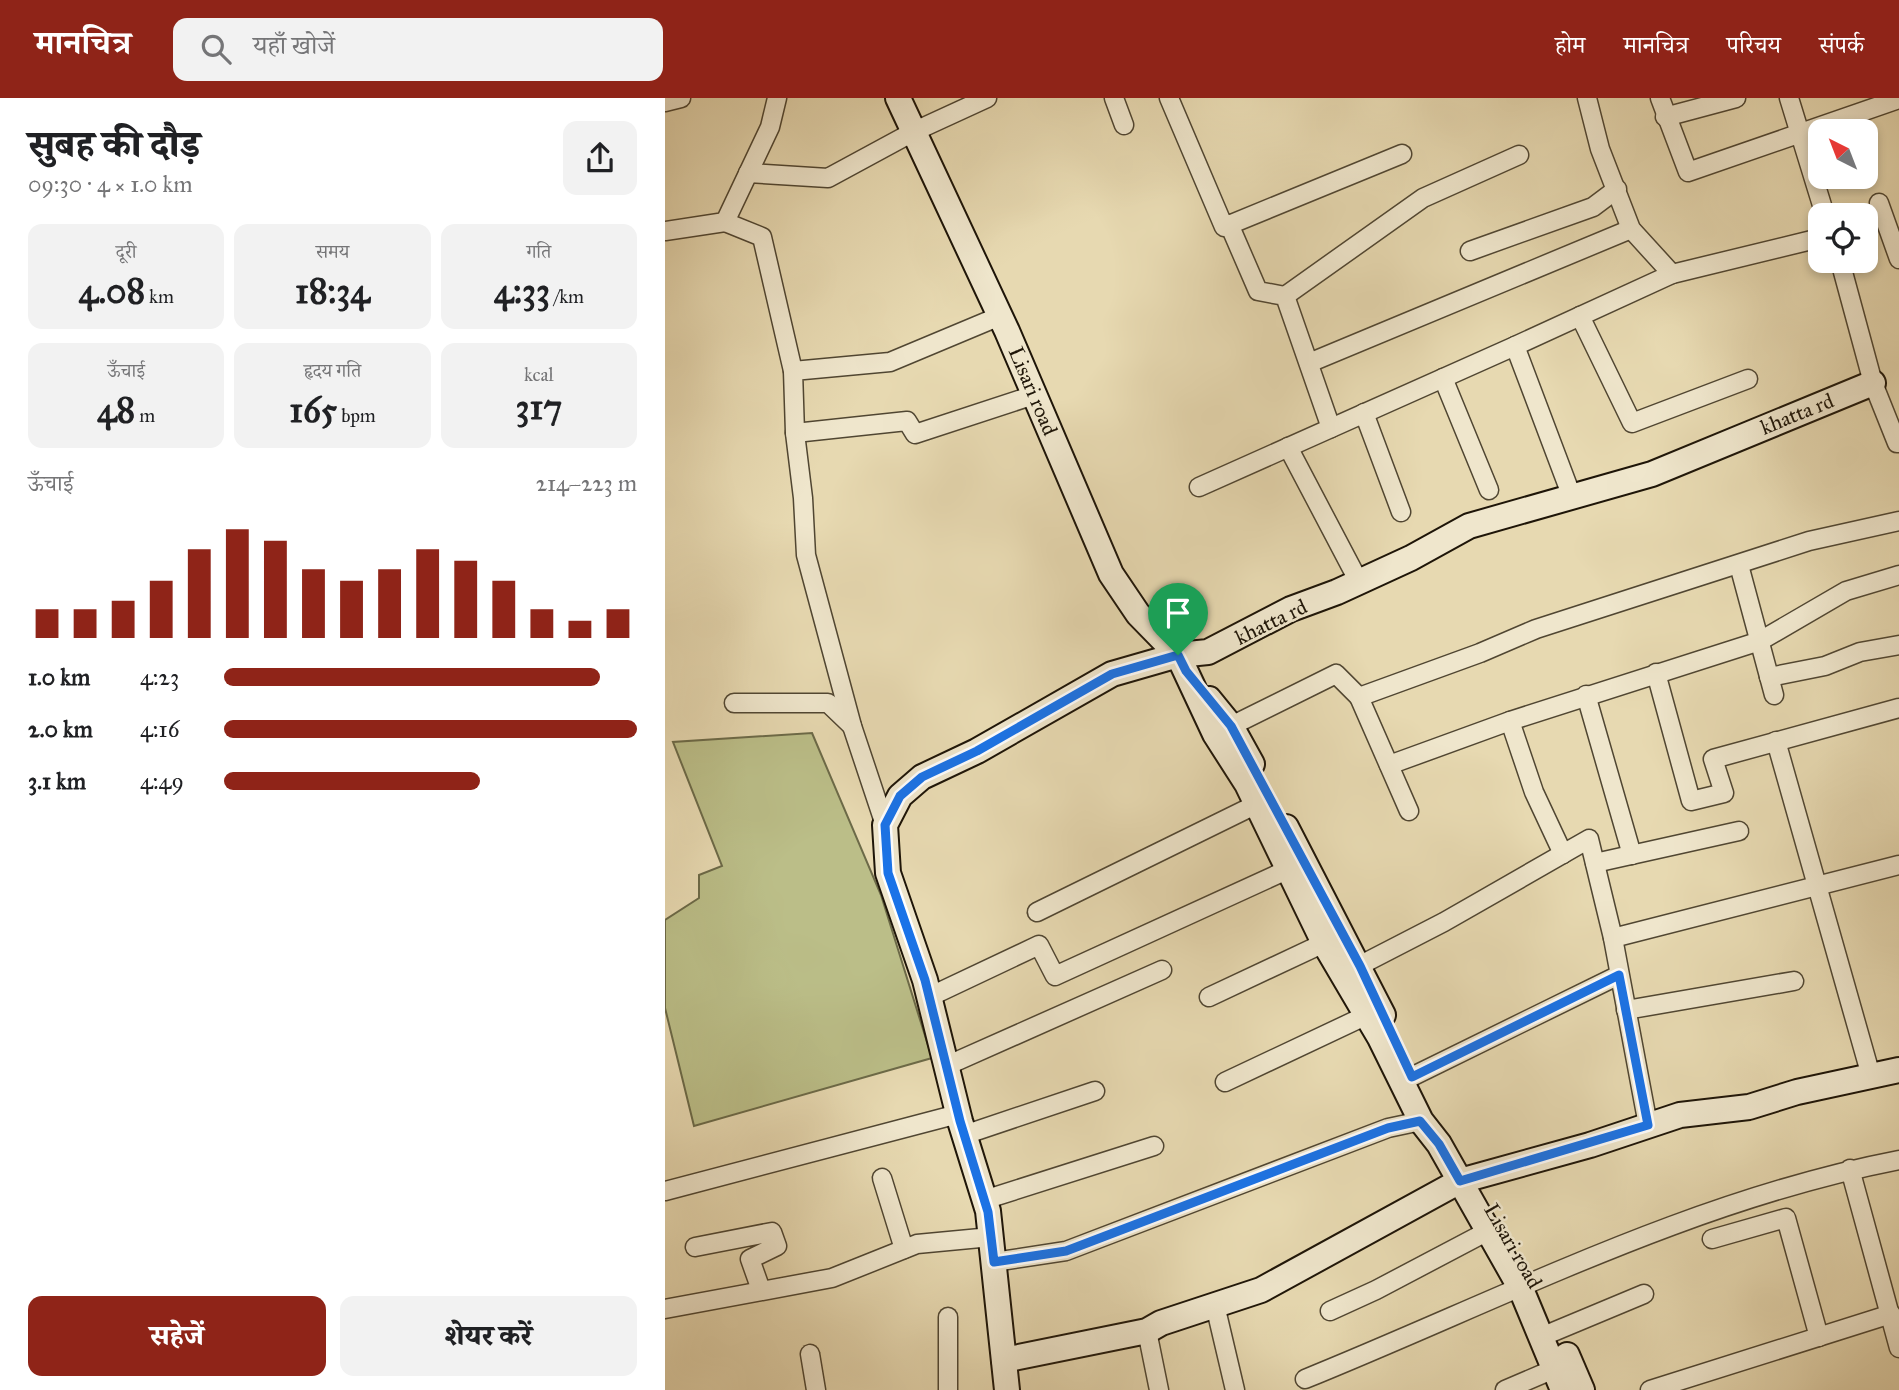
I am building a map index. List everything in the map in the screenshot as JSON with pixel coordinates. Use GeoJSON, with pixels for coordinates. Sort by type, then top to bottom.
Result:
{"type":"FeatureCollection","features":[{"type":"Feature","properties":{"kind":"street"},"geometry":{"type":"LineString","coordinates":[[665,102],[681,98]]}},
{"type":"Feature","properties":{"kind":"street"},"geometry":{"type":"LineString","coordinates":[[725,222],[770,127],[777,98]]}},
{"type":"Feature","properties":{"kind":"street","name":"Lisari road"},"geometry":{"type":"LineString","coordinates":[[898,98],[1000,316],[1111,573],[1137,614],[1182,663],[1223,730],[1407,1080],[1420,1121],[1466,1179],[1488,1231],[1528,1286]]}},
{"type":"Feature","properties":{"kind":"street"},"geometry":{"type":"LineString","coordinates":[[748,173],[828,178],[913,132],[987,98]]}},
{"type":"Feature","properties":{"kind":"street"},"geometry":{"type":"LineString","coordinates":[[1114,98],[1125,125]]}},
{"type":"Feature","properties":{"kind":"street"},"geometry":{"type":"LineString","coordinates":[[1169,98],[1224,227],[1402,154]]}},
{"type":"Feature","properties":{"kind":"street"},"geometry":{"type":"LineString","coordinates":[[1587,98],[1600,149],[1631,229],[1672,274]]}},
{"type":"Feature","properties":{"kind":"street"},"geometry":{"type":"LineString","coordinates":[[1660,98],[1688,172],[1899,99]]}},
{"type":"Feature","properties":{"kind":"street"},"geometry":{"type":"LineString","coordinates":[[1665,117],[1736,98]]}},
{"type":"Feature","properties":{"kind":"street"},"geometry":{"type":"LineString","coordinates":[[1789,98],[1821,203]]}},
{"type":"Feature","properties":{"kind":"street"},"geometry":{"type":"LineString","coordinates":[[1229,224],[1258,291],[1285,296],[1423,198],[1519,155]]}},
{"type":"Feature","properties":{"kind":"street"},"geometry":{"type":"LineString","coordinates":[[1470,251],[1594,207],[1617,189]]}},
{"type":"Feature","properties":{"kind":"street"},"geometry":{"type":"LineString","coordinates":[[1879,203],[1899,260]]}},
{"type":"Feature","properties":{"kind":"street"},"geometry":{"type":"LineString","coordinates":[[665,231],[725,222],[762,237],[793,371],[795,433],[803,498],[806,555],[852,726],[885,825],[888,873],[929,997],[961,1124],[984,1200],[991,1237],[1007,1390]]}},
{"type":"Feature","properties":{"kind":"street"},"geometry":{"type":"LineString","coordinates":[[1309,363],[1631,229]]}},
{"type":"Feature","properties":{"kind":"street"},"geometry":{"type":"LineString","coordinates":[[1199,487],[1672,274],[1808,241]]}},
{"type":"Feature","properties":{"kind":"street"},"geometry":{"type":"LineString","coordinates":[[1843,273],[1873,383],[1896,443],[1899,443]]}},
{"type":"Feature","properties":{"kind":"street"},"geometry":{"type":"LineString","coordinates":[[1285,296],[1332,428]]}},
{"type":"Feature","properties":{"kind":"street"},"geometry":{"type":"LineString","coordinates":[[793,371],[890,362],[1000,316]]}},
{"type":"Feature","properties":{"kind":"street"},"geometry":{"type":"LineString","coordinates":[[1580,316],[1632,423],[1748,379]]}},
{"type":"Feature","properties":{"kind":"street"},"geometry":{"type":"LineString","coordinates":[[1515,346],[1572,497]]}},
{"type":"Feature","properties":{"kind":"street"},"geometry":{"type":"LineString","coordinates":[[1443,378],[1489,490]]}},
{"type":"Feature","properties":{"kind":"street","name":"khatta rd"},"geometry":{"type":"LineString","coordinates":[[885,825],[900,796],[922,777],[977,751],[1112,674],[1182,663],[1291,609],[1359,582],[1469,526],[1652,474],[1873,383]]}},
{"type":"Feature","properties":{"kind":"street"},"geometry":{"type":"LineString","coordinates":[[795,433],[907,421],[915,434],[1034,395]]}},
{"type":"Feature","properties":{"kind":"street"},"geometry":{"type":"LineString","coordinates":[[1364,413],[1401,512]]}},
{"type":"Feature","properties":{"kind":"street"},"geometry":{"type":"LineString","coordinates":[[1288,447],[1359,582]]}},
{"type":"Feature","properties":{"kind":"street"},"geometry":{"type":"LineString","coordinates":[[1359,697],[1536,629],[1809,541],[1899,521]]}},
{"type":"Feature","properties":{"kind":"street"},"geometry":{"type":"LineString","coordinates":[[1739,565],[1774,695]]}},
{"type":"Feature","properties":{"kind":"street"},"geometry":{"type":"LineString","coordinates":[[1389,765],[1586,695],[1760,641],[1846,592],[1899,575]]}},
{"type":"Feature","properties":{"kind":"street"},"geometry":{"type":"LineString","coordinates":[[1769,677],[1825,666],[1860,652],[1899,645]]}},
{"type":"Feature","properties":{"kind":"street"},"geometry":{"type":"LineString","coordinates":[[1656,673],[1691,801],[1724,793],[1713,759],[1899,709]]}},
{"type":"Feature","properties":{"kind":"street"},"geometry":{"type":"LineString","coordinates":[[1223,730],[1336,674],[1359,697],[1409,811]]}},
{"type":"Feature","properties":{"kind":"street"},"geometry":{"type":"LineString","coordinates":[[1586,695],[1632,855]]}},
{"type":"Feature","properties":{"kind":"street"},"geometry":{"type":"LineString","coordinates":[[734,703],[828,703],[852,726]]}},
{"type":"Feature","properties":{"kind":"street"},"geometry":{"type":"LineString","coordinates":[[1510,721],[1534,792],[1563,854]]}},
{"type":"Feature","properties":{"kind":"street","name":"Lisari road"},"geometry":{"type":"LineString","coordinates":[[1223,730],[1324,943],[1351,970],[1367,1015],[1528,1286],[1549,1334],[1582,1390]]}},
{"type":"Feature","properties":{"kind":"street"},"geometry":{"type":"LineString","coordinates":[[1776,741],[1871,1076]]}},
{"type":"Feature","properties":{"kind":"street"},"geometry":{"type":"LineString","coordinates":[[1037,912],[1257,804]]}},
{"type":"Feature","properties":{"kind":"street"},"geometry":{"type":"LineString","coordinates":[[1595,863],[1739,831]]}},
{"type":"Feature","properties":{"kind":"street"},"geometry":{"type":"LineString","coordinates":[[1351,970],[1589,839],[1613,938],[1648,1125]]}},
{"type":"Feature","properties":{"kind":"street"},"geometry":{"type":"LineString","coordinates":[[1613,938],[1899,865]]}},
{"type":"Feature","properties":{"kind":"street"},"geometry":{"type":"LineString","coordinates":[[929,997],[1039,945],[1055,976],[1289,869]]}},
{"type":"Feature","properties":{"kind":"street"},"geometry":{"type":"LineString","coordinates":[[1209,997],[1324,943]]}},
{"type":"Feature","properties":{"kind":"street"},"geometry":{"type":"LineString","coordinates":[[946,1066],[1162,971]]}},
{"type":"Feature","properties":{"kind":"street"},"geometry":{"type":"LineString","coordinates":[[1407,1080],[1619,975]]}},
{"type":"Feature","properties":{"kind":"street"},"geometry":{"type":"LineString","coordinates":[[1626,1010],[1794,981]]}},
{"type":"Feature","properties":{"kind":"street"},"geometry":{"type":"LineString","coordinates":[[1225,1082],[1367,1015]]}},
{"type":"Feature","properties":{"kind":"street"},"geometry":{"type":"LineString","coordinates":[[1004,1360],[1147,1331],[1161,1323],[1261,1290],[1466,1179],[1680,1115],[1749,1107],[1797,1092],[1899,1070]]}},
{"type":"Feature","properties":{"kind":"street"},"geometry":{"type":"LineString","coordinates":[[665,1191],[1095,1091]]}},
{"type":"Feature","properties":{"kind":"street"},"geometry":{"type":"LineString","coordinates":[[994,1262],[1066,1251],[1388,1128],[1420,1121]]}},
{"type":"Feature","properties":{"kind":"street"},"geometry":{"type":"LineString","coordinates":[[984,1200],[1154,1146]]}},
{"type":"Feature","properties":{"kind":"street"},"geometry":{"type":"LineString","coordinates":[[1305,1379],[1704,1213],[1850,1169],[1899,1160]]}},
{"type":"Feature","properties":{"kind":"street"},"geometry":{"type":"LineString","coordinates":[[1850,1169],[1899,1348]]}},
{"type":"Feature","properties":{"kind":"street"},"geometry":{"type":"LineString","coordinates":[[882,1178],[904,1250]]}},
{"type":"Feature","properties":{"kind":"street"},"geometry":{"type":"LineString","coordinates":[[1712,1239],[1786,1218],[1819,1337]]}},
{"type":"Feature","properties":{"kind":"street"},"geometry":{"type":"LineString","coordinates":[[1329,1311],[1376,1290],[1488,1231]]}},
{"type":"Feature","properties":{"kind":"street"},"geometry":{"type":"LineString","coordinates":[[695,1247],[772,1232],[777,1246],[750,1259],[761,1290]]}},
{"type":"Feature","properties":{"kind":"street"},"geometry":{"type":"LineString","coordinates":[[665,1309],[832,1278],[917,1244],[991,1237]]}},
{"type":"Feature","properties":{"kind":"street"},"geometry":{"type":"LineString","coordinates":[[1549,1334],[1644,1294]]}},
{"type":"Feature","properties":{"kind":"street"},"geometry":{"type":"LineString","coordinates":[[1215,1305],[1235,1390]]}},
{"type":"Feature","properties":{"kind":"street"},"geometry":{"type":"LineString","coordinates":[[1650,1390],[1891,1314]]}},
{"type":"Feature","properties":{"kind":"street"},"geometry":{"type":"LineString","coordinates":[[948,1390],[949,1317]]}},
{"type":"Feature","properties":{"kind":"street"},"geometry":{"type":"LineString","coordinates":[[1147,1331],[1159,1390]]}},
{"type":"Feature","properties":{"kind":"street","name":"Lisari road"},"geometry":{"type":"LineString","coordinates":[[1549,1334],[1559,1379]]}},
{"type":"Feature","properties":{"kind":"street"},"geometry":{"type":"LineString","coordinates":[[810,1354],[817,1390]]}},
{"type":"Feature","properties":{"kind":"street"},"geometry":{"type":"LineString","coordinates":[[1505,1390],[1559,1379]]}},
{"type":"Feature","properties":{"kind":"green space"},"geometry":{"type":"Polygon","coordinates":[[[812,733],[881,895],[932,1058],[694,1126],[665,1008],[665,920],[699,898],[699,875],[722,866],[673,742],[812,733]]]}},
{"type":"Feature","properties":{"kind":"route"},"geometry":{"type":"LineString","coordinates":[[1178,655],[1186,671],[1231,726],[1360,966],[1412,1077],[1619,975],[1648,1125],[1590,1145],[1460,1181],[1439,1144],[1420,1121],[1388,1128],[1066,1251],[994,1262],[988,1212],[960,1121],[925,980],[888,873],[885,825],[900,796],[922,777],[977,751],[1112,674],[1178,655]]}}]}
